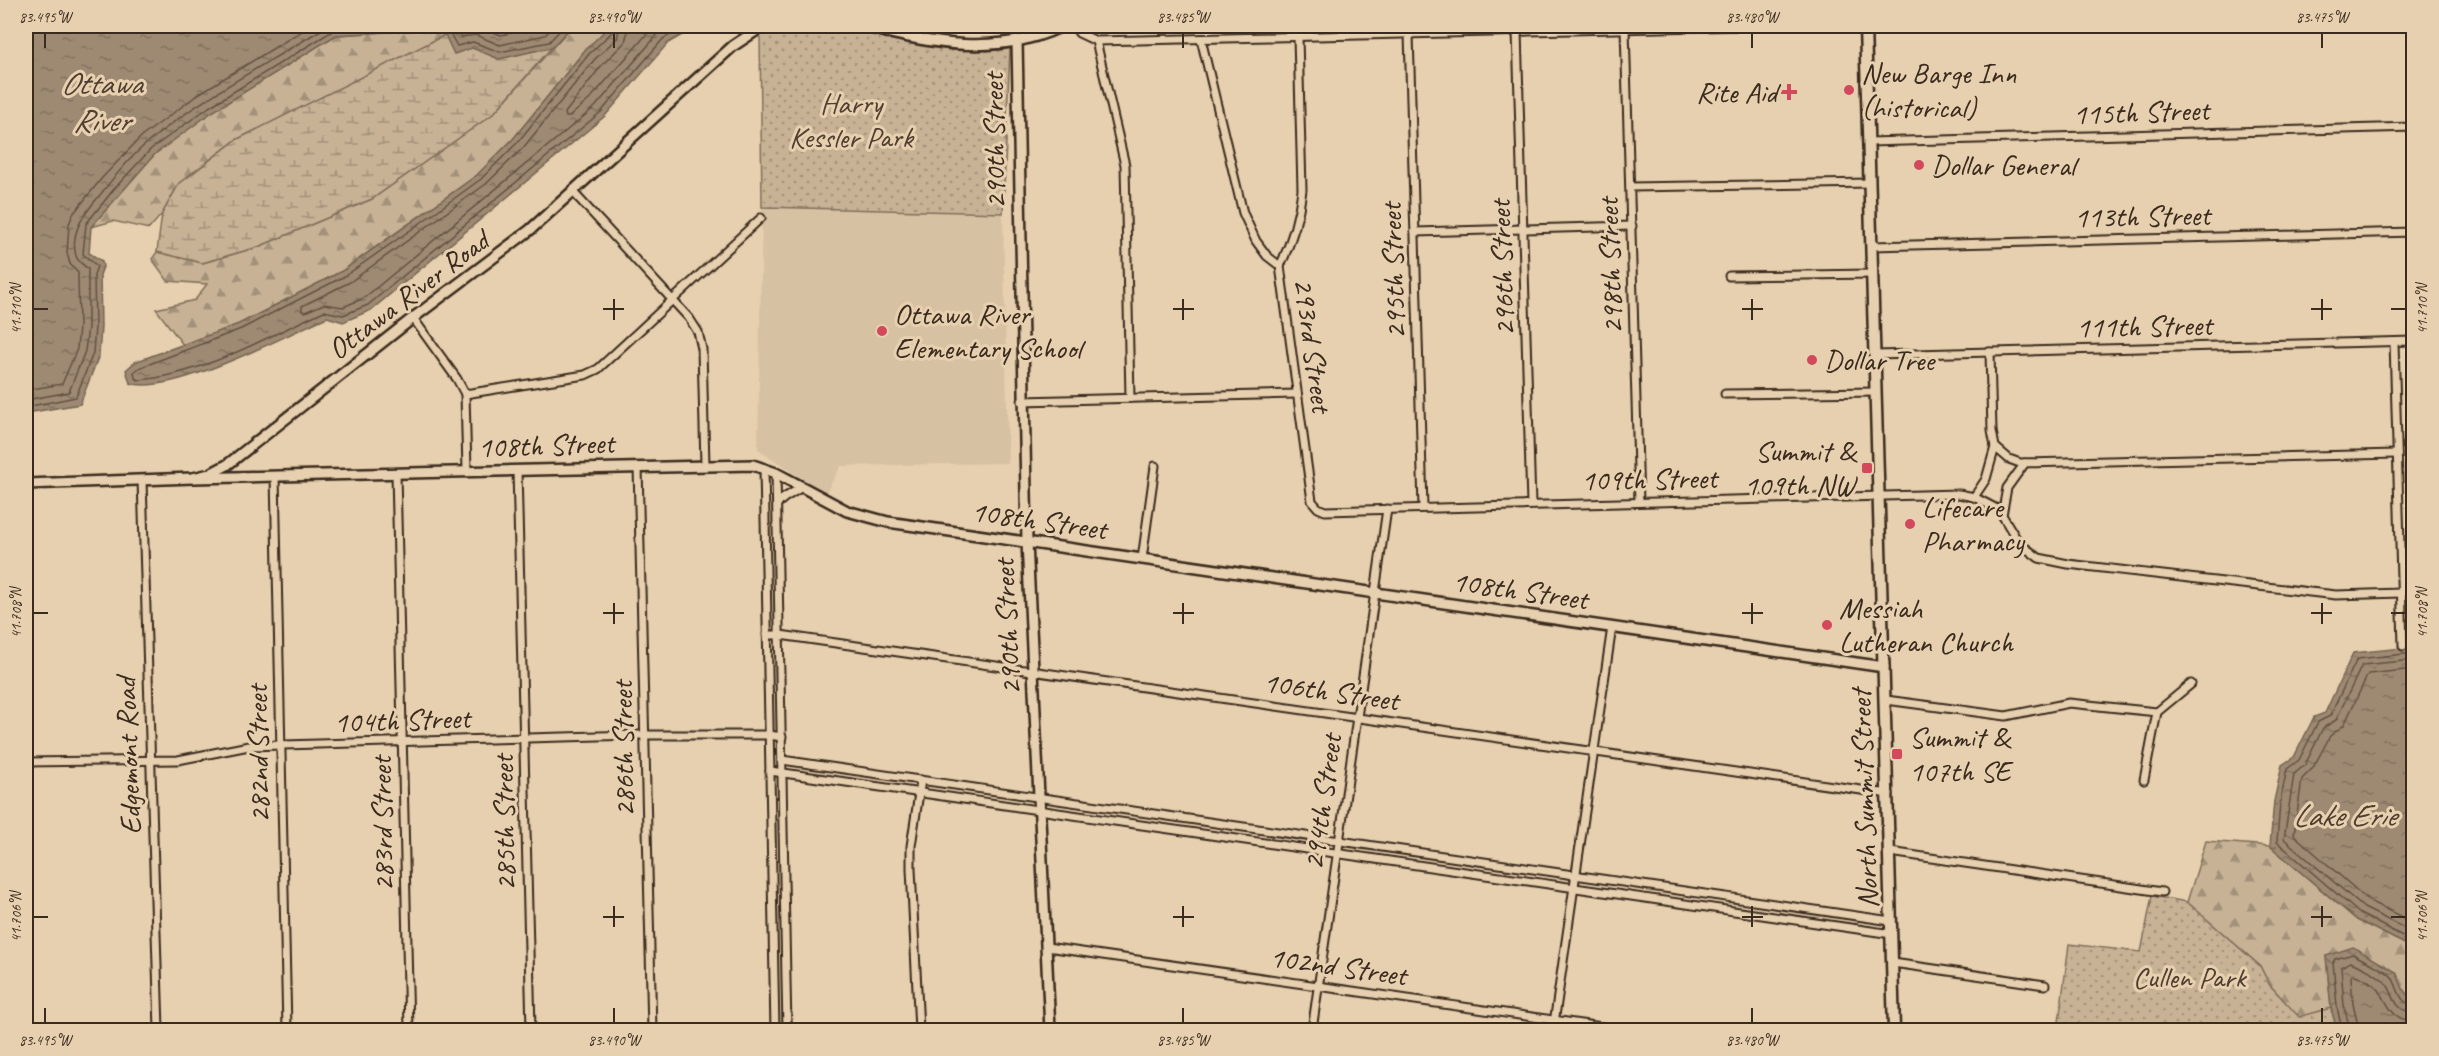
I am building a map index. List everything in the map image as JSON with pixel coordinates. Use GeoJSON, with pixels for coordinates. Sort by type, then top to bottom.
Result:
{"type":"FeatureCollection","features":[{"type":"Feature","properties":{"kind":"main road","name":"North Summit Street"},"geometry":{"type":"LineString","coordinates":[[1865,26],[1889,794],[1894,1030]]}},
{"type":"Feature","properties":{"kind":"street","name":"Ottawa River Road"},"geometry":{"type":"LineString","coordinates":[[26,484],[194,478],[226,474],[244,452],[413,318],[509,248],[733,46],[757,30],[768,26]]}},
{"type":"Feature","properties":{"kind":"street"},"geometry":{"type":"LineString","coordinates":[[863,26],[907,38],[961,45],[992,45],[1017,41],[1062,26]]}},
{"type":"Feature","properties":{"kind":"street"},"geometry":{"type":"LineString","coordinates":[[1074,26],[1085,37],[1096,41],[1580,28],[1747,26]]}},
{"type":"Feature","properties":{"kind":"street","name":"298th Street"},"geometry":{"type":"LineString","coordinates":[[1625,28],[1639,502]]}},
{"type":"Feature","properties":{"kind":"street","name":"296th Street"},"geometry":{"type":"LineString","coordinates":[[1517,31],[1531,505]]}},
{"type":"Feature","properties":{"kind":"street","name":"295th Street"},"geometry":{"type":"LineString","coordinates":[[1408,34],[1423,507]]}},
{"type":"Feature","properties":{"kind":"street","name":"293rd Street"},"geometry":{"type":"LineString","coordinates":[[1298,37],[1302,190],[1300,211],[1293,239],[1280,266],[1312,501],[1318,508],[1325,511]]}},
{"type":"Feature","properties":{"kind":"street"},"geometry":{"type":"LineString","coordinates":[[1201,39],[1243,213],[1256,241],[1267,256],[1280,266]]}},
{"type":"Feature","properties":{"kind":"street","name":"290th Street"},"geometry":{"type":"LineString","coordinates":[[1017,41],[1022,401],[1050,1030]]}},
{"type":"Feature","properties":{"kind":"street"},"geometry":{"type":"LineString","coordinates":[[1096,41],[1126,177],[1130,398]]}},
{"type":"Feature","properties":{"kind":"street","name":"115th Street"},"geometry":{"type":"LineString","coordinates":[[1869,142],[2414,127]]}},
{"type":"Feature","properties":{"kind":"street"},"geometry":{"type":"LineString","coordinates":[[1630,187],[1870,183]]}},
{"type":"Feature","properties":{"kind":"street"},"geometry":{"type":"LineString","coordinates":[[573,192],[689,318],[698,332],[702,349],[705,465]]}},
{"type":"Feature","properties":{"kind":"street"},"geometry":{"type":"LineString","coordinates":[[465,394],[585,375],[598,369],[761,218]]}},
{"type":"Feature","properties":{"kind":"street"},"geometry":{"type":"LineString","coordinates":[[1415,232],[1632,226]]}},
{"type":"Feature","properties":{"kind":"street","name":"113th Street"},"geometry":{"type":"LineString","coordinates":[[1872,246],[2414,232]]}},
{"type":"Feature","properties":{"kind":"street"},"geometry":{"type":"LineString","coordinates":[[1729,276],[1873,274]]}},
{"type":"Feature","properties":{"kind":"street"},"geometry":{"type":"LineString","coordinates":[[413,318],[457,379],[465,394],[467,471]]}},
{"type":"Feature","properties":{"kind":"street","name":"111th Street"},"geometry":{"type":"LineString","coordinates":[[1875,355],[2414,341]]}},
{"type":"Feature","properties":{"kind":"street"},"geometry":{"type":"LineString","coordinates":[[2394,342],[2403,646]]}},
{"type":"Feature","properties":{"kind":"street"},"geometry":{"type":"LineString","coordinates":[[1990,352],[1992,432],[1995,447],[1986,479],[1974,497],[1999,510],[2019,543],[2039,558],[2068,564],[2336,595],[2401,593]]}},
{"type":"Feature","properties":{"kind":"street"},"geometry":{"type":"LineString","coordinates":[[1725,394],[1876,392]]}},
{"type":"Feature","properties":{"kind":"street"},"geometry":{"type":"LineString","coordinates":[[1022,401],[1297,394]]}},
{"type":"Feature","properties":{"kind":"street"},"geometry":{"type":"LineString","coordinates":[[1995,447],[2009,459],[2025,463],[2397,454]]}},
{"type":"Feature","properties":{"kind":"street"},"geometry":{"type":"LineString","coordinates":[[237,463],[244,475],[250,477]]}},
{"type":"Feature","properties":{"kind":"street"},"geometry":{"type":"LineString","coordinates":[[2002,515],[2007,488],[2025,463]]}},
{"type":"Feature","properties":{"kind":"street","name":"108th Street"},"geometry":{"type":"LineString","coordinates":[[226,474],[250,477],[753,465],[776,473],[834,506],[861,516],[1884,667]]}},
{"type":"Feature","properties":{"kind":"street"},"geometry":{"type":"LineString","coordinates":[[1142,559],[1155,466]]}},
{"type":"Feature","properties":{"kind":"street","name":"286th Street"},"geometry":{"type":"LineString","coordinates":[[638,467],[652,1030]]}},
{"type":"Feature","properties":{"kind":"street"},"geometry":{"type":"LineString","coordinates":[[764,468],[776,1030]]}},
{"type":"Feature","properties":{"kind":"street","name":"285th Street"},"geometry":{"type":"LineString","coordinates":[[517,470],[531,1030]]}},
{"type":"Feature","properties":{"kind":"street","name":"283rd Street"},"geometry":{"type":"LineString","coordinates":[[396,473],[409,1030]]}},
{"type":"Feature","properties":{"kind":"street"},"geometry":{"type":"LineString","coordinates":[[776,473],[787,1030]]}},
{"type":"Feature","properties":{"kind":"street","name":"282nd Street"},"geometry":{"type":"LineString","coordinates":[[275,476],[287,1030]]}},
{"type":"Feature","properties":{"kind":"street","name":"Edgemont Road"},"geometry":{"type":"LineString","coordinates":[[142,480],[159,1030]]}},
{"type":"Feature","properties":{"kind":"street"},"geometry":{"type":"LineString","coordinates":[[777,504],[802,487]]}},
{"type":"Feature","properties":{"kind":"street","name":"109th Street"},"geometry":{"type":"LineString","coordinates":[[1325,511],[1959,494],[1974,497]]}},
{"type":"Feature","properties":{"kind":"street","name":"294th Street"},"geometry":{"type":"LineString","coordinates":[[1312,1030],[1387,509]]}},
{"type":"Feature","properties":{"kind":"street"},"geometry":{"type":"LineString","coordinates":[[1553,1030],[1612,627]]}},
{"type":"Feature","properties":{"kind":"street","name":"106th Street"},"geometry":{"type":"LineString","coordinates":[[767,635],[1033,670],[1889,794]]}},
{"type":"Feature","properties":{"kind":"street"},"geometry":{"type":"LineString","coordinates":[[2144,780],[2157,711],[2191,684]]}},
{"type":"Feature","properties":{"kind":"street"},"geometry":{"type":"LineString","coordinates":[[1886,700],[1995,716],[2017,715],[2055,704],[2069,703],[2157,711]]}},
{"type":"Feature","properties":{"kind":"street","name":"104th Street"},"geometry":{"type":"LineString","coordinates":[[26,762],[201,757],[243,747],[645,736],[769,735],[782,737]]}},
{"type":"Feature","properties":{"kind":"street"},"geometry":{"type":"LineString","coordinates":[[782,760],[1891,921]]}},
{"type":"Feature","properties":{"kind":"street"},"geometry":{"type":"LineString","coordinates":[[770,771],[1892,934]]}},
{"type":"Feature","properties":{"kind":"street"},"geometry":{"type":"LineString","coordinates":[[919,1030],[911,846],[921,780]]}},
{"type":"Feature","properties":{"kind":"street"},"geometry":{"type":"LineString","coordinates":[[1184,831],[1186,818]]}},
{"type":"Feature","properties":{"kind":"street"},"geometry":{"type":"LineString","coordinates":[[1890,852],[2162,892]]}},
{"type":"Feature","properties":{"kind":"street"},"geometry":{"type":"LineString","coordinates":[[1454,871],[1456,857]]}},
{"type":"Feature","properties":{"kind":"street"},"geometry":{"type":"LineString","coordinates":[[772,872],[784,872]]}},
{"type":"Feature","properties":{"kind":"street"},"geometry":{"type":"LineString","coordinates":[[1731,911],[1733,898]]}},
{"type":"Feature","properties":{"kind":"street","name":"102nd Street"},"geometry":{"type":"LineString","coordinates":[[1047,948],[1623,1030]]}},
{"type":"Feature","properties":{"kind":"street"},"geometry":{"type":"LineString","coordinates":[[1893,963],[2045,985]]}},
{"type":"Feature","properties":{"kind":"street"},"geometry":{"type":"LineString","coordinates":[[774,973],[786,972]]}},
{"type":"Feature","properties":{"kind":"shaded area","name":"Ottawa River Elementary School"},"geometry":{"type":"Polygon","coordinates":[[[762,207],[1003,213],[1008,463],[841,466],[825,494],[758,449],[762,207]]]}},
{"type":"Feature","properties":{"kind":"green space"},"geometry":{"type":"Polygon","coordinates":[[[572,26],[607,26],[607,29],[585,50],[513,139],[477,175],[342,271],[239,324],[184,346],[156,309],[195,300],[207,284],[168,281],[152,259],[157,252],[203,263],[258,247],[372,199],[493,114],[572,26]]]}},
{"type":"Feature","properties":{"kind":"green space","name":"Harry Kessler Park"},"geometry":{"type":"Polygon","coordinates":[[[782,26],[844,26],[891,39],[942,48],[974,50],[1010,48],[1003,213],[762,207],[760,34],[782,26]]]}},
{"type":"Feature","properties":{"kind":"green space"},"geometry":{"type":"Polygon","coordinates":[[[419,30],[445,35],[236,140],[179,183],[162,214],[149,229],[113,221],[91,227],[155,154],[212,112],[336,35],[419,30]]]}},
{"type":"Feature","properties":{"kind":"green space"},"geometry":{"type":"Polygon","coordinates":[[[445,35],[499,59],[552,47],[493,114],[372,199],[258,247],[202,263],[157,252],[162,214],[179,184],[236,140],[445,35]]]}},
{"type":"Feature","properties":{"kind":"green space"},"geometry":{"type":"Polygon","coordinates":[[[2206,841],[2270,846],[2357,920],[2413,948],[2413,1001],[2404,991],[2396,972],[2326,956],[2331,1008],[2299,1018],[2269,984],[2260,966],[2187,902],[2206,841]]]}},
{"type":"Feature","properties":{"kind":"green space","name":"Cullen Park"},"geometry":{"type":"Polygon","coordinates":[[[2152,896],[2187,902],[2260,966],[2269,984],[2299,1017],[2331,1008],[2337,1030],[2058,1030],[2069,944],[2141,952],[2152,896]]]}},
{"type":"Feature","properties":{"kind":"water","name":"Ottawa River"},"geometry":{"type":"Polygon","coordinates":[[[26,26],[572,26],[552,47],[499,59],[472,48],[454,54],[445,35],[419,30],[336,35],[212,112],[155,154],[91,227],[89,253],[102,261],[103,267],[100,275],[99,355],[80,404],[26,413],[26,26]]]}},
{"type":"Feature","properties":{"kind":"water"},"geometry":{"type":"Polygon","coordinates":[[[607,26],[698,26],[668,43],[605,116],[371,310],[343,322],[327,317],[199,373],[148,385],[130,383],[126,370],[135,362],[239,324],[342,271],[477,175],[513,139],[585,50],[607,29],[607,26]]]}},
{"type":"Feature","properties":{"kind":"water","name":"Lake Erie"},"geometry":{"type":"Polygon","coordinates":[[[2413,647],[2413,948],[2357,920],[2270,846],[2274,801],[2282,765],[2294,757],[2314,717],[2325,713],[2353,653],[2413,647]]]}},
{"type":"Feature","properties":{"kind":"water"},"geometry":{"type":"Polygon","coordinates":[[[2353,947],[2396,972],[2404,991],[2413,1001],[2413,1030],[2337,1030],[2331,1008],[2326,956],[2353,947]]]}},
{"type":"Feature","properties":{"kind":"place","name":"New Barge Inn (historical)"},"geometry":{"type":"Point","coordinates":[1849,90]}},
{"type":"Feature","properties":{"kind":"place","name":"Rite Aid"},"geometry":{"type":"Point","coordinates":[1789,92]}},
{"type":"Feature","properties":{"kind":"place","name":"Dollar General"},"geometry":{"type":"Point","coordinates":[1919,165]}},
{"type":"Feature","properties":{"kind":"place","name":"Ottawa River Elementary School"},"geometry":{"type":"Point","coordinates":[882,331]}},
{"type":"Feature","properties":{"kind":"place","name":"Dollar Tree"},"geometry":{"type":"Point","coordinates":[1812,360]}},
{"type":"Feature","properties":{"kind":"place","name":"Summit & 109th NW"},"geometry":{"type":"Point","coordinates":[1867,468]}},
{"type":"Feature","properties":{"kind":"place","name":"Lifecare Pharmacy"},"geometry":{"type":"Point","coordinates":[1910,524]}},
{"type":"Feature","properties":{"kind":"place","name":"Messiah Lutheran Church"},"geometry":{"type":"Point","coordinates":[1827,625]}},
{"type":"Feature","properties":{"kind":"place","name":"Summit & 107th SE"},"geometry":{"type":"Point","coordinates":[1897,754]}}]}
